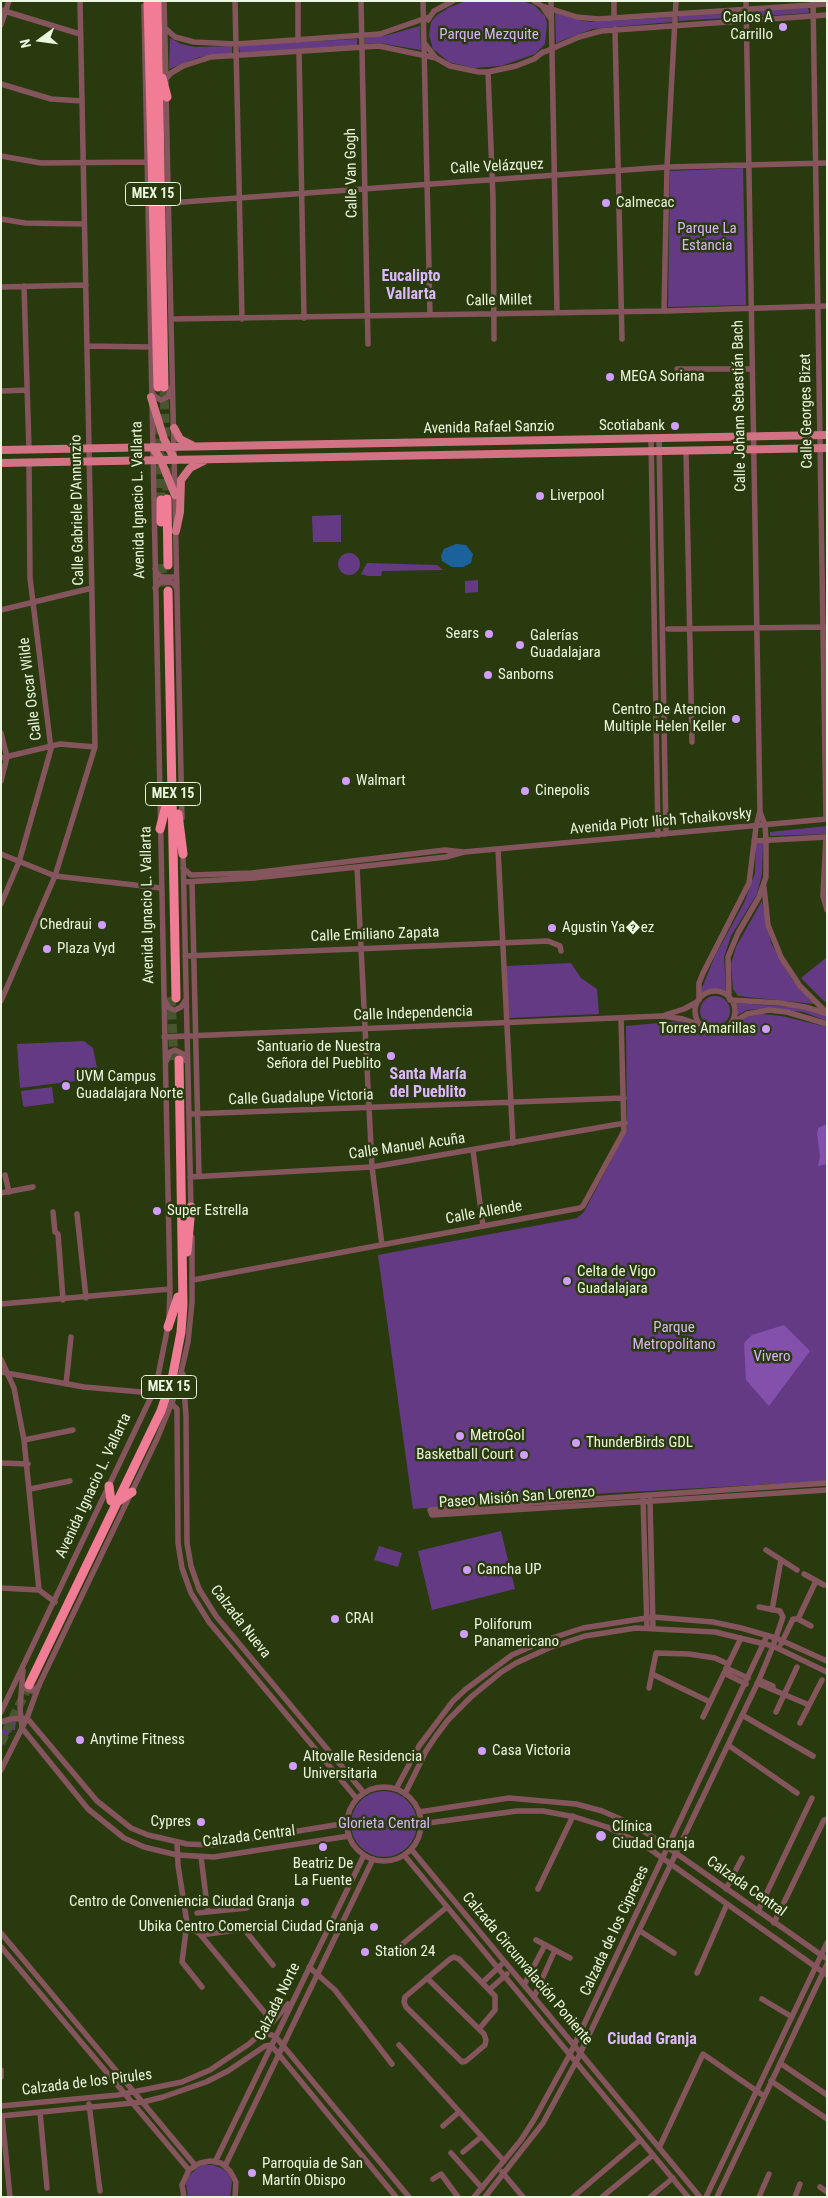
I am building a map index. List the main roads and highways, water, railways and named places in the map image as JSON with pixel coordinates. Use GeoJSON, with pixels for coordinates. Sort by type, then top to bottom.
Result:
{"type":"FeatureCollection","features":[{"type":"Feature","properties":{"kind":"highway"},"geometry":{"type":"LineString","coordinates":[[145,71],[146,1]]}},
{"type":"Feature","properties":{"kind":"highway","name":"Avenida Ignacio L. Vallarta"},"geometry":{"type":"LineString","coordinates":[[146,1],[159,388]]}},
{"type":"Feature","properties":{"kind":"highway","name":"Avenida Ignacio L. Vallarta"},"geometry":{"type":"LineString","coordinates":[[157,1],[159,388]]}},
{"type":"Feature","properties":{"kind":"highway"},"geometry":{"type":"LineString","coordinates":[[158,58],[166,97]]}},
{"type":"Feature","properties":{"kind":"highway"},"geometry":{"type":"LineString","coordinates":[[148,218],[156,296]]}},
{"type":"Feature","properties":{"kind":"highway","name":"Avenida Ignacio L. Vallarta"},"geometry":{"type":"LineString","coordinates":[[162,566],[168,498]]}},
{"type":"Feature","properties":{"kind":"highway","name":"Avenida Ignacio L. Vallarta"},"geometry":{"type":"LineString","coordinates":[[166,590],[172,771],[170,997],[166,590]]}},
{"type":"Feature","properties":{"kind":"highway"},"geometry":{"type":"LineString","coordinates":[[172,771],[183,854]]}},
{"type":"Feature","properties":{"kind":"highway"},"geometry":{"type":"LineString","coordinates":[[160,830],[168,802]]}},
{"type":"Feature","properties":{"kind":"highway","name":"Avenida Ignacio L. Vallarta"},"geometry":{"type":"LineString","coordinates":[[25,1684],[161,1411],[170,1385],[181,1332],[183,1277],[176,1060],[178,1297],[173,1348],[155,1411],[114,1502]]}},
{"type":"Feature","properties":{"kind":"highway"},"geometry":{"type":"LineString","coordinates":[[183,1277],[191,1208]]}},
{"type":"Feature","properties":{"kind":"highway"},"geometry":{"type":"LineString","coordinates":[[168,1327],[178,1297]]}},
{"type":"Feature","properties":{"kind":"highway"},"geometry":{"type":"LineString","coordinates":[[170,1385],[170,1408]]}},
{"type":"Feature","properties":{"kind":"highway"},"geometry":{"type":"LineString","coordinates":[[109,1486],[114,1502],[132,1492]]}},
{"type":"Feature","properties":{"kind":"main road"},"geometry":{"type":"LineString","coordinates":[[159,388],[175,460]]}},
{"type":"Feature","properties":{"kind":"main road"},"geometry":{"type":"LineString","coordinates":[[174,428],[180,439],[198,447]]}},
{"type":"Feature","properties":{"kind":"main road","name":"Avenida Rafael Sanzio"},"geometry":{"type":"LineString","coordinates":[[1,450],[823,435]]}},
{"type":"Feature","properties":{"kind":"main road"},"geometry":{"type":"LineString","coordinates":[[152,447],[161,460],[168,498]]}},
{"type":"Feature","properties":{"kind":"main road","name":"Avenida Rafael Sanzio"},"geometry":{"type":"LineString","coordinates":[[1,463],[823,448]]}},
{"type":"Feature","properties":{"kind":"main road"},"geometry":{"type":"LineString","coordinates":[[176,531],[180,512],[180,480],[190,468],[207,460]]}},
{"type":"Feature","properties":{"kind":"water"},"geometry":{"type":"Polygon","coordinates":[[[456,544],[466,545],[473,554],[471,563],[463,567],[452,567],[442,561],[441,556],[444,549],[456,544]]]}},
{"type":"Feature","properties":{"kind":"tunnel"},"geometry":{"type":"LineString","coordinates":[[164,387],[167,499]]}},
{"type":"Feature","properties":{"kind":"tunnel"},"geometry":{"type":"LineString","coordinates":[[159,425],[161,500]]}},
{"type":"Feature","properties":{"kind":"tunnel"},"geometry":{"type":"LineString","coordinates":[[162,564],[163,591]]}},
{"type":"Feature","properties":{"kind":"tunnel"},"geometry":{"type":"LineString","coordinates":[[171,997],[174,1061]]}},
{"type":"Feature","properties":{"kind":"tunnel"},"geometry":{"type":"LineString","coordinates":[[1,1743],[29,1685]]}},
{"type":"Feature","properties":{"kind":"place","name":"Carlos A Carrillo"},"geometry":{"type":"Point","coordinates":[783,27]}},
{"type":"Feature","properties":{"kind":"place","name":"Calmecac"},"geometry":{"type":"Point","coordinates":[606,203]}},
{"type":"Feature","properties":{"kind":"place","name":"MEGA Soriana"},"geometry":{"type":"Point","coordinates":[610,377]}},
{"type":"Feature","properties":{"kind":"place","name":"Scotiabank"},"geometry":{"type":"Point","coordinates":[675,426]}},
{"type":"Feature","properties":{"kind":"place","name":"Liverpool"},"geometry":{"type":"Point","coordinates":[540,496]}},
{"type":"Feature","properties":{"kind":"place","name":"Sears"},"geometry":{"type":"Point","coordinates":[489,634]}},
{"type":"Feature","properties":{"kind":"place","name":"Galerías Guadalajara"},"geometry":{"type":"Point","coordinates":[520,645]}},
{"type":"Feature","properties":{"kind":"place","name":"Sanborns"},"geometry":{"type":"Point","coordinates":[488,675]}},
{"type":"Feature","properties":{"kind":"place","name":"Centro De Atencion Multiple Helen Keller"},"geometry":{"type":"Point","coordinates":[736,719]}},
{"type":"Feature","properties":{"kind":"place","name":"Walmart"},"geometry":{"type":"Point","coordinates":[346,781]}},
{"type":"Feature","properties":{"kind":"place","name":"Cinepolis"},"geometry":{"type":"Point","coordinates":[525,791]}},
{"type":"Feature","properties":{"kind":"place","name":"Chedraui"},"geometry":{"type":"Point","coordinates":[102,925]}},
{"type":"Feature","properties":{"kind":"place","name":"Agustin Ya�ez"},"geometry":{"type":"Point","coordinates":[552,928]}},
{"type":"Feature","properties":{"kind":"place","name":"Plaza Vyd"},"geometry":{"type":"Point","coordinates":[47,949]}},
{"type":"Feature","properties":{"kind":"place","name":"Torres Amarillas"},"geometry":{"type":"Point","coordinates":[766,1029]}},
{"type":"Feature","properties":{"kind":"place","name":"Santuario de Nuestra Señora del Pueblito"},"geometry":{"type":"Point","coordinates":[391,1056]}},
{"type":"Feature","properties":{"kind":"place","name":"UVM Campus Guadalajara Norte"},"geometry":{"type":"Point","coordinates":[66,1086]}},
{"type":"Feature","properties":{"kind":"place","name":"Super Estrella"},"geometry":{"type":"Point","coordinates":[157,1211]}},
{"type":"Feature","properties":{"kind":"place","name":"Celta de Vigo Guadalajara"},"geometry":{"type":"Point","coordinates":[567,1281]}},
{"type":"Feature","properties":{"kind":"place","name":"MetroGol"},"geometry":{"type":"Point","coordinates":[460,1436]}},
{"type":"Feature","properties":{"kind":"place","name":"ThunderBirds GDL"},"geometry":{"type":"Point","coordinates":[576,1443]}},
{"type":"Feature","properties":{"kind":"place","name":"Basketball Court"},"geometry":{"type":"Point","coordinates":[524,1455]}},
{"type":"Feature","properties":{"kind":"place","name":"Cancha UP"},"geometry":{"type":"Point","coordinates":[467,1570]}},
{"type":"Feature","properties":{"kind":"place","name":"CRAI"},"geometry":{"type":"Point","coordinates":[335,1619]}},
{"type":"Feature","properties":{"kind":"place","name":"Poliforum Panamericano"},"geometry":{"type":"Point","coordinates":[464,1634]}},
{"type":"Feature","properties":{"kind":"place","name":"Anytime Fitness"},"geometry":{"type":"Point","coordinates":[80,1740]}},
{"type":"Feature","properties":{"kind":"place","name":"Casa Victoria"},"geometry":{"type":"Point","coordinates":[482,1751]}},
{"type":"Feature","properties":{"kind":"place","name":"Altovalle Residencia Universitaria"},"geometry":{"type":"Point","coordinates":[293,1766]}},
{"type":"Feature","properties":{"kind":"place","name":"Cypres"},"geometry":{"type":"Point","coordinates":[201,1822]}},
{"type":"Feature","properties":{"kind":"place","name":"Clínica Ciudad Granja"},"geometry":{"type":"Point","coordinates":[601,1836]}},
{"type":"Feature","properties":{"kind":"place","name":"Beatriz De La Fuente"},"geometry":{"type":"Point","coordinates":[323,1847]}},
{"type":"Feature","properties":{"kind":"place","name":"Centro de Conveniencia Ciudad Granja"},"geometry":{"type":"Point","coordinates":[305,1902]}},
{"type":"Feature","properties":{"kind":"place","name":"Ubika Centro Comercial Ciudad Granja"},"geometry":{"type":"Point","coordinates":[374,1927]}},
{"type":"Feature","properties":{"kind":"place","name":"Station 24"},"geometry":{"type":"Point","coordinates":[365,1952]}},
{"type":"Feature","properties":{"kind":"place","name":"Parroquia de San Martín Obispo"},"geometry":{"type":"Point","coordinates":[252,2173]}},
{"type":"Feature","properties":{"kind":"district","name":"Eucalipto Vallarta"},"geometry":{"type":"Point","coordinates":[411,286]}},
{"type":"Feature","properties":{"kind":"district","name":"Santa María del Pueblito"},"geometry":{"type":"Point","coordinates":[428,1084]}},
{"type":"Feature","properties":{"kind":"district","name":"Ciudad Granja"},"geometry":{"type":"Point","coordinates":[652,2040]}},
{"type":"Feature","properties":{"kind":"park label","name":"Parque Mezquite"},"geometry":{"type":"Point","coordinates":[489,35]}},
{"type":"Feature","properties":{"kind":"park label","name":"Parque La Estancia"},"geometry":{"type":"Point","coordinates":[707,238]}},
{"type":"Feature","properties":{"kind":"park label","name":"Parque Metropolitano"},"geometry":{"type":"Point","coordinates":[674,1336]}},
{"type":"Feature","properties":{"kind":"park label","name":"Vivero"},"geometry":{"type":"Point","coordinates":[772,1357]}},
{"type":"Feature","properties":{"kind":"park label","name":"Glorieta Central"},"geometry":{"type":"Point","coordinates":[384,1824]}}]}
